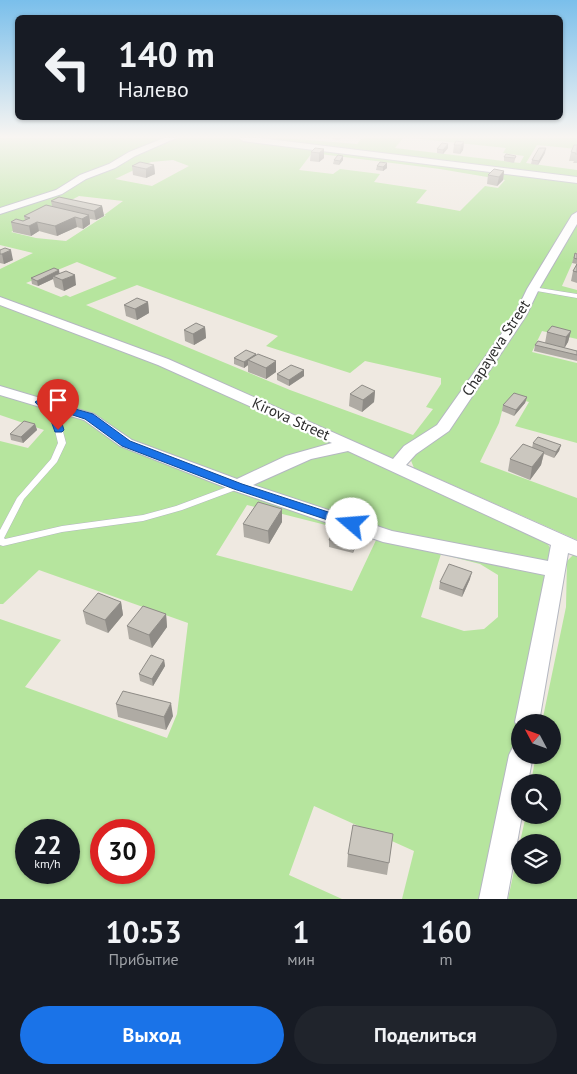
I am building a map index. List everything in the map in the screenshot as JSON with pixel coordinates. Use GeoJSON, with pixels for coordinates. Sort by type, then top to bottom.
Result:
{"type":"FeatureCollection","features":[{"type":"Feature","properties":{"kind":"street"},"geometry":{"type":"LineString","coordinates":[[0,211],[59,192],[80,180]]}},
{"type":"Feature","properties":{"kind":"street","name":"Chapayeva Street"},"geometry":{"type":"LineString","coordinates":[[396,466],[410,450],[443,428],[520,316],[533,289],[577,215]]}},
{"type":"Feature","properties":{"kind":"street","name":"Kirova Street"},"geometry":{"type":"LineString","coordinates":[[0,301],[163,362],[352,446],[569,546]]}},
{"type":"Feature","properties":{"kind":"street"},"geometry":{"type":"LineString","coordinates":[[0,390],[89,417],[126,444],[238,486],[390,537],[556,570]]}},
{"type":"Feature","properties":{"kind":"street"},"geometry":{"type":"LineString","coordinates":[[238,486],[299,457],[326,448],[352,446]]}},
{"type":"Feature","properties":{"kind":"street"},"geometry":{"type":"LineString","coordinates":[[529,714],[556,570],[569,546]]}},
{"type":"Feature","properties":{"kind":"street"},"geometry":{"type":"LineString","coordinates":[[493,899],[519,764]]}},
{"type":"Feature","properties":{"kind":"lane"},"geometry":{"type":"LineString","coordinates":[[533,289],[577,296]]}},
{"type":"Feature","properties":{"kind":"lane"},"geometry":{"type":"LineString","coordinates":[[40,402],[55,417],[62,443],[54,460],[21,498],[0,538],[3,543],[62,530],[143,518],[179,508],[238,486]]}},
{"type":"Feature","properties":{"kind":"green space"},"geometry":{"type":"Polygon","coordinates":[[[0,180],[80,180],[57,191],[0,210],[0,180]]]}},
{"type":"Feature","properties":{"kind":"green space"},"geometry":{"type":"Polygon","coordinates":[[[79,180],[120,180],[152,186],[163,180],[376,180],[374,182],[427,190],[416,203],[460,211],[485,186],[498,188],[505,180],[577,181],[577,213],[532,281],[514,318],[440,423],[393,460],[199,374],[100,334],[0,297],[0,269],[33,253],[0,245],[0,213],[35,200],[79,180]],[[79,196],[11,232],[36,238],[66,241],[106,215],[104,215],[123,201],[79,196]],[[77,262],[26,283],[61,297],[66,295],[70,297],[117,278],[77,262]],[[137,285],[86,305],[290,390],[413,435],[433,409],[426,407],[441,384],[441,378],[365,361],[350,373],[266,346],[278,336],[137,285]]]}},
{"type":"Feature","properties":{"kind":"green space"},"geometry":{"type":"Polygon","coordinates":[[[577,218],[577,252],[562,286],[577,290],[577,339],[542,331],[532,352],[577,363],[577,443],[515,426],[529,402],[515,398],[502,411],[499,423],[480,462],[577,498],[577,540],[414,468],[410,458],[450,426],[528,311],[545,272],[577,218]]]}},
{"type":"Feature","properties":{"kind":"green space"},"geometry":{"type":"Polygon","coordinates":[[[0,305],[114,345],[537,534],[549,546],[553,562],[387,531],[243,486],[126,441],[91,415],[0,389],[0,305]]]}},
{"type":"Feature","properties":{"kind":"green space"},"geometry":{"type":"Polygon","coordinates":[[[0,393],[86,419],[121,446],[251,494],[549,574],[521,714],[511,714],[511,761],[483,899],[402,899],[414,851],[314,806],[289,875],[342,899],[0,899],[0,619],[61,640],[25,687],[167,738],[177,714],[188,623],[39,570],[3,604],[0,604],[0,441],[28,448],[44,430],[0,415],[0,393]],[[247,505],[216,555],[352,591],[377,538],[247,505]],[[441,554],[421,617],[464,631],[484,629],[498,617],[498,575],[480,564],[441,554]]]}},
{"type":"Feature","properties":{"kind":"green space"},"geometry":{"type":"Polygon","coordinates":[[[573,555],[577,555],[577,899],[508,899],[511,884],[561,884],[561,834],[522,834],[524,824],[561,824],[561,774],[532,774],[534,764],[561,764],[561,714],[544,714],[566,607],[567,561],[573,555]]]}},
{"type":"Feature","properties":{"kind":"building"},"geometry":{"type":"Polygon","coordinates":[[[59,197],[102,206],[94,211],[51,201],[59,197]]]}},
{"type":"Feature","properties":{"kind":"building"},"geometry":{"type":"Polygon","coordinates":[[[46,205],[89,215],[82,219],[75,217],[55,226],[37,222],[29,226],[11,222],[16,219],[23,221],[30,218],[24,216],[46,205]]]}},
{"type":"Feature","properties":{"kind":"building"},"geometry":{"type":"Polygon","coordinates":[[[5,248],[11,250],[0,254],[0,250],[5,248]]]}},
{"type":"Feature","properties":{"kind":"building"},"geometry":{"type":"Polygon","coordinates":[[[577,264],[577,272],[573,271],[577,264]]]}},
{"type":"Feature","properties":{"kind":"building"},"geometry":{"type":"Polygon","coordinates":[[[54,268],[59,270],[37,281],[31,278],[54,268]]]}},
{"type":"Feature","properties":{"kind":"building"},"geometry":{"type":"Polygon","coordinates":[[[66,271],[75,275],[62,280],[53,276],[66,271]]]}},
{"type":"Feature","properties":{"kind":"building"},"geometry":{"type":"Polygon","coordinates":[[[137,298],[148,302],[135,309],[124,305],[137,298]]]}},
{"type":"Feature","properties":{"kind":"building"},"geometry":{"type":"Polygon","coordinates":[[[196,323],[205,327],[193,334],[184,330],[196,323]]]}},
{"type":"Feature","properties":{"kind":"building"},"geometry":{"type":"Polygon","coordinates":[[[552,326],[571,331],[566,337],[547,332],[552,326]]]}},
{"type":"Feature","properties":{"kind":"building"},"geometry":{"type":"Polygon","coordinates":[[[538,341],[577,351],[577,355],[535,345],[538,341]]]}},
{"type":"Feature","properties":{"kind":"building"},"geometry":{"type":"Polygon","coordinates":[[[246,350],[256,354],[244,362],[234,358],[246,350]]]}},
{"type":"Feature","properties":{"kind":"building"},"geometry":{"type":"Polygon","coordinates":[[[258,354],[276,361],[266,368],[248,360],[258,354]]]}},
{"type":"Feature","properties":{"kind":"building"},"geometry":{"type":"Polygon","coordinates":[[[291,365],[304,370],[289,380],[277,374],[291,365]]]}},
{"type":"Feature","properties":{"kind":"building"},"geometry":{"type":"Polygon","coordinates":[[[362,385],[375,391],[363,400],[350,394],[362,385]]]}},
{"type":"Feature","properties":{"kind":"building"},"geometry":{"type":"Polygon","coordinates":[[[514,393],[527,397],[516,410],[503,405],[514,393]]]}},
{"type":"Feature","properties":{"kind":"building"},"geometry":{"type":"Polygon","coordinates":[[[24,421],[35,424],[21,437],[10,434],[24,421]]]}},
{"type":"Feature","properties":{"kind":"building"},"geometry":{"type":"Polygon","coordinates":[[[538,437],[561,445],[556,452],[533,443],[538,437]]]}},
{"type":"Feature","properties":{"kind":"building"},"geometry":{"type":"Polygon","coordinates":[[[523,444],[544,452],[532,467],[510,459],[523,444]]]}},
{"type":"Feature","properties":{"kind":"building"},"geometry":{"type":"Polygon","coordinates":[[[258,502],[282,509],[268,531],[243,524],[258,502]]]}},
{"type":"Feature","properties":{"kind":"building"},"geometry":{"type":"Polygon","coordinates":[[[336,526],[360,531],[354,546],[329,540],[336,526]]]}},
{"type":"Feature","properties":{"kind":"building"},"geometry":{"type":"Polygon","coordinates":[[[449,564],[472,572],[463,590],[440,582],[449,564]]]}},
{"type":"Feature","properties":{"kind":"building"},"geometry":{"type":"Polygon","coordinates":[[[98,593],[121,602],[105,620],[83,611],[98,593]]]}},
{"type":"Feature","properties":{"kind":"building"},"geometry":{"type":"Polygon","coordinates":[[[143,606],[166,614],[149,635],[127,626],[143,606]]]}},
{"type":"Feature","properties":{"kind":"building"},"geometry":{"type":"Polygon","coordinates":[[[151,655],[164,660],[152,679],[139,674],[151,655]]]}},
{"type":"Feature","properties":{"kind":"building"},"geometry":{"type":"Polygon","coordinates":[[[123,691],[171,703],[164,717],[116,704],[123,691]]]}},
{"type":"Feature","properties":{"kind":"building"},"geometry":{"type":"Polygon","coordinates":[[[353,825],[393,834],[389,863],[348,854],[353,825]]]}},
{"type":"Feature","properties":{"kind":"route"},"geometry":{"type":"LineString","coordinates":[[58,430],[55,417],[40,402],[89,417],[126,444],[238,486],[352,524]]}}]}
